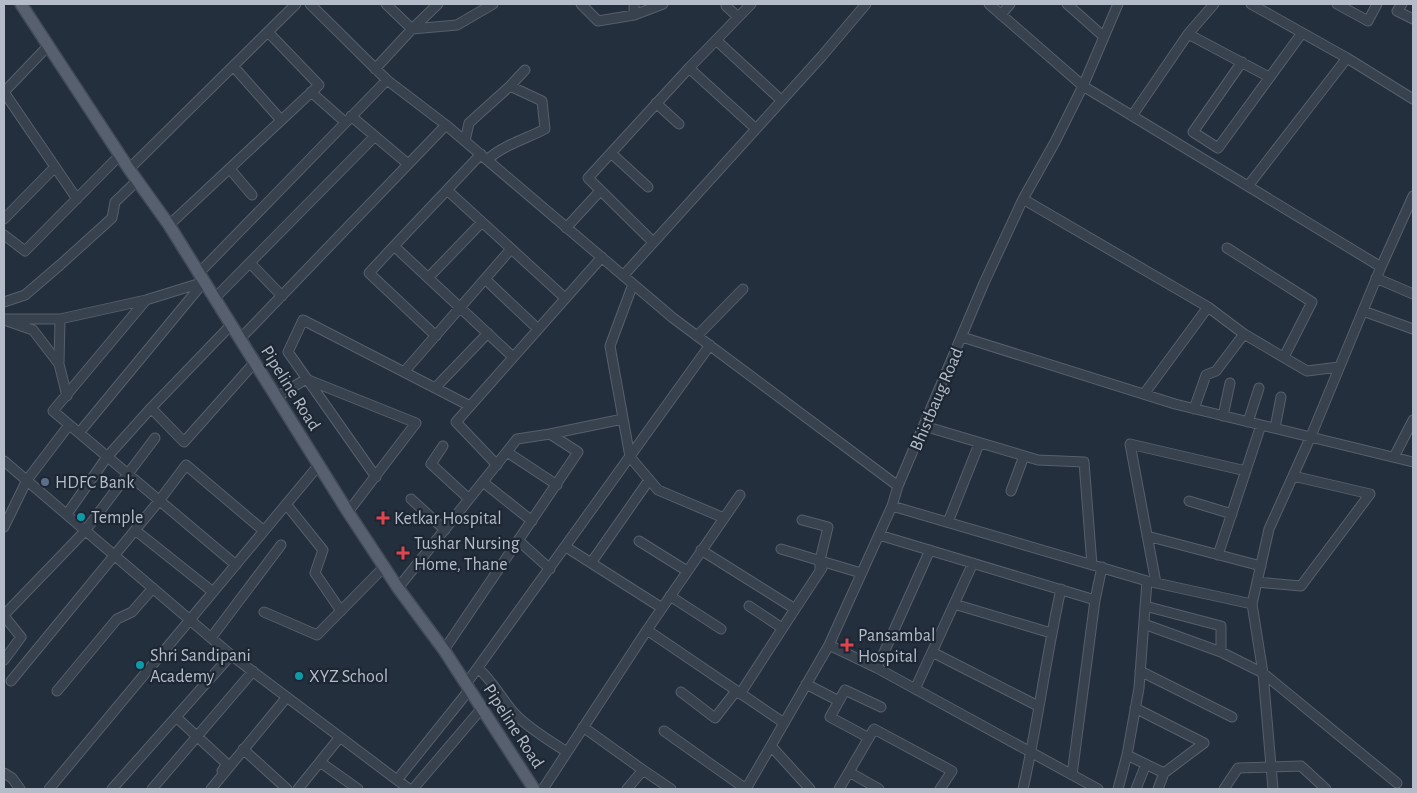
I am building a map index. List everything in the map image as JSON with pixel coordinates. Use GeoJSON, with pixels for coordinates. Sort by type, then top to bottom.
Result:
{"type":"FeatureCollection","features":[{"type":"Feature","properties":{"kind":"main road","name":"Pipeline Road"},"geometry":{"type":"LineString","coordinates":[[20,4],[169,225],[318,466],[384,567],[444,650],[534,789]]}},
{"type":"Feature","properties":{"kind":"street"},"geometry":{"type":"LineString","coordinates":[[129,168],[296,4]]}},
{"type":"Feature","properties":{"kind":"street"},"geometry":{"type":"LineString","coordinates":[[310,4],[387,80],[446,125],[673,318],[898,486]]}},
{"type":"Feature","properties":{"kind":"street"},"geometry":{"type":"LineString","coordinates":[[386,4],[412,29],[457,25],[493,4]]}},
{"type":"Feature","properties":{"kind":"street"},"geometry":{"type":"LineString","coordinates":[[375,69],[438,4]]}},
{"type":"Feature","properties":{"kind":"street"},"geometry":{"type":"LineString","coordinates":[[581,4],[598,21],[634,15],[663,4]]}},
{"type":"Feature","properties":{"kind":"street"},"geometry":{"type":"LineString","coordinates":[[634,4],[634,15]]}},
{"type":"Feature","properties":{"kind":"street"},"geometry":{"type":"LineString","coordinates":[[653,242],[588,178],[656,103],[751,4]]}},
{"type":"Feature","properties":{"kind":"street"},"geometry":{"type":"LineString","coordinates":[[623,276],[866,4]]}},
{"type":"Feature","properties":{"kind":"street"},"geometry":{"type":"LineString","coordinates":[[989,4],[1084,86],[1381,267]]}},
{"type":"Feature","properties":{"kind":"street"},"geometry":{"type":"LineString","coordinates":[[1000,15],[1010,4]]}},
{"type":"Feature","properties":{"kind":"street"},"geometry":{"type":"LineString","coordinates":[[1067,4],[1103,36]]}},
{"type":"Feature","properties":{"kind":"street","name":"Bhistbaug Road"},"geometry":{"type":"LineString","coordinates":[[746,789],[829,645],[892,506],[898,486],[984,282],[1023,199],[1084,86],[1103,36],[1118,4]]}},
{"type":"Feature","properties":{"kind":"street"},"geometry":{"type":"LineString","coordinates":[[1132,116],[1188,34],[1214,4]]}},
{"type":"Feature","properties":{"kind":"street"},"geometry":{"type":"LineString","coordinates":[[1251,4],[1413,98]]}},
{"type":"Feature","properties":{"kind":"street"},"geometry":{"type":"LineString","coordinates":[[1337,4],[1368,21],[1377,4]]}},
{"type":"Feature","properties":{"kind":"street"},"geometry":{"type":"LineString","coordinates":[[1402,4],[1397,12],[1413,19]]}},
{"type":"Feature","properties":{"kind":"street"},"geometry":{"type":"LineString","coordinates":[[726,6],[738,17]]}},
{"type":"Feature","properties":{"kind":"street"},"geometry":{"type":"LineString","coordinates":[[169,225],[318,85],[268,32]]}},
{"type":"Feature","properties":{"kind":"street"},"geometry":{"type":"LineString","coordinates":[[1242,62],[1193,132],[1218,148],[1302,32]]}},
{"type":"Feature","properties":{"kind":"street"},"geometry":{"type":"LineString","coordinates":[[1188,34],[1269,77]]}},
{"type":"Feature","properties":{"kind":"street"},"geometry":{"type":"LineString","coordinates":[[716,40],[781,100]]}},
{"type":"Feature","properties":{"kind":"street"},"geometry":{"type":"LineString","coordinates":[[48,46],[4,92],[77,198]]}},
{"type":"Feature","properties":{"kind":"street"},"geometry":{"type":"LineString","coordinates":[[1248,186],[1347,58]]}},
{"type":"Feature","properties":{"kind":"street"},"geometry":{"type":"LineString","coordinates":[[234,66],[281,120]]}},
{"type":"Feature","properties":{"kind":"street"},"geometry":{"type":"LineString","coordinates":[[689,68],[755,128]]}},
{"type":"Feature","properties":{"kind":"street"},"geometry":{"type":"LineString","coordinates":[[465,141],[469,123],[510,86],[524,70]]}},
{"type":"Feature","properties":{"kind":"street"},"geometry":{"type":"LineString","coordinates":[[79,433],[201,278],[348,119],[387,80]]}},
{"type":"Feature","properties":{"kind":"street"},"geometry":{"type":"LineString","coordinates":[[436,336],[369,273],[447,190],[484,157],[545,129],[542,101],[510,86]]}},
{"type":"Feature","properties":{"kind":"street"},"geometry":{"type":"LineString","coordinates":[[311,92],[375,136],[408,164]]}},
{"type":"Feature","properties":{"kind":"street"},"geometry":{"type":"LineString","coordinates":[[656,103],[679,124]]}},
{"type":"Feature","properties":{"kind":"street"},"geometry":{"type":"LineString","coordinates":[[240,339],[446,125]]}},
{"type":"Feature","properties":{"kind":"street"},"geometry":{"type":"LineString","coordinates":[[214,299],[375,136]]}},
{"type":"Feature","properties":{"kind":"street"},"geometry":{"type":"LineString","coordinates":[[611,153],[648,188]]}},
{"type":"Feature","properties":{"kind":"street"},"geometry":{"type":"LineString","coordinates":[[4,234],[25,251],[120,155]]}},
{"type":"Feature","properties":{"kind":"street"},"geometry":{"type":"LineString","coordinates":[[4,219],[56,167]]}},
{"type":"Feature","properties":{"kind":"street"},"geometry":{"type":"LineString","coordinates":[[230,169],[252,195]]}},
{"type":"Feature","properties":{"kind":"street"},"geometry":{"type":"LineString","coordinates":[[4,302],[25,295],[112,218],[115,202],[138,180]]}},
{"type":"Feature","properties":{"kind":"street"},"geometry":{"type":"LineString","coordinates":[[447,190],[565,298]]}},
{"type":"Feature","properties":{"kind":"street"},"geometry":{"type":"LineString","coordinates":[[566,228],[600,191]]}},
{"type":"Feature","properties":{"kind":"street"},"geometry":{"type":"LineString","coordinates":[[1273,789],[1263,673],[1252,604],[1260,566],[1269,529],[1311,436],[1376,278],[1413,196]]}},
{"type":"Feature","properties":{"kind":"street"},"geometry":{"type":"LineString","coordinates":[[1023,199],[1208,307],[1244,334],[1307,371],[1339,367]]}},
{"type":"Feature","properties":{"kind":"street"},"geometry":{"type":"LineString","coordinates":[[428,278],[482,222]]}},
{"type":"Feature","properties":{"kind":"street"},"geometry":{"type":"LineString","coordinates":[[394,246],[513,357]]}},
{"type":"Feature","properties":{"kind":"street"},"geometry":{"type":"LineString","coordinates":[[1227,248],[1312,302],[1284,357]]}},
{"type":"Feature","properties":{"kind":"street"},"geometry":{"type":"LineString","coordinates":[[404,372],[511,250]]}},
{"type":"Feature","properties":{"kind":"street"},"geometry":{"type":"LineString","coordinates":[[497,465],[456,422],[602,257]]}},
{"type":"Feature","properties":{"kind":"street"},"geometry":{"type":"LineString","coordinates":[[250,264],[282,296]]}},
{"type":"Feature","properties":{"kind":"street"},"geometry":{"type":"LineString","coordinates":[[4,319],[60,320],[146,300],[201,278]]}},
{"type":"Feature","properties":{"kind":"street"},"geometry":{"type":"LineString","coordinates":[[1376,278],[1413,294]]}},
{"type":"Feature","properties":{"kind":"street"},"geometry":{"type":"LineString","coordinates":[[485,279],[538,329]]}},
{"type":"Feature","properties":{"kind":"street"},"geometry":{"type":"LineString","coordinates":[[633,284],[610,346],[630,456],[658,490],[724,518]]}},
{"type":"Feature","properties":{"kind":"street"},"geometry":{"type":"LineString","coordinates":[[697,336],[743,289]]}},
{"type":"Feature","properties":{"kind":"street"},"geometry":{"type":"LineString","coordinates":[[146,300],[54,411],[236,565]]}},
{"type":"Feature","properties":{"kind":"street"},"geometry":{"type":"LineString","coordinates":[[1144,394],[1208,307]]}},
{"type":"Feature","properties":{"kind":"street"},"geometry":{"type":"LineString","coordinates":[[1362,311],[1413,329]]}},
{"type":"Feature","properties":{"kind":"street"},"geometry":{"type":"LineString","coordinates":[[4,319],[33,330],[59,364]]}},
{"type":"Feature","properties":{"kind":"street"},"geometry":{"type":"LineString","coordinates":[[60,320],[59,364],[66,396]]}},
{"type":"Feature","properties":{"kind":"street"},"geometry":{"type":"LineString","coordinates":[[376,477],[288,352],[303,320],[470,406]]}},
{"type":"Feature","properties":{"kind":"street"},"geometry":{"type":"LineString","coordinates":[[67,514],[107,457],[150,408],[231,325]]}},
{"type":"Feature","properties":{"kind":"street"},"geometry":{"type":"LineString","coordinates":[[435,388],[488,334]]}},
{"type":"Feature","properties":{"kind":"street"},"geometry":{"type":"LineString","coordinates":[[1194,409],[1206,375],[1216,370],[1244,334]]}},
{"type":"Feature","properties":{"kind":"street"},"geometry":{"type":"LineString","coordinates":[[962,337],[1194,409],[1413,462]]}},
{"type":"Feature","properties":{"kind":"street"},"geometry":{"type":"LineString","coordinates":[[397,780],[468,687],[478,668],[710,345]]}},
{"type":"Feature","properties":{"kind":"street"},"geometry":{"type":"LineString","coordinates":[[150,408],[184,442],[255,362]]}},
{"type":"Feature","properties":{"kind":"street"},"geometry":{"type":"LineString","coordinates":[[277,397],[306,379]]}},
{"type":"Feature","properties":{"kind":"street"},"geometry":{"type":"LineString","coordinates":[[306,379],[416,423],[348,512]]}},
{"type":"Feature","properties":{"kind":"street"},"geometry":{"type":"LineString","coordinates":[[1223,416],[1230,383]]}},
{"type":"Feature","properties":{"kind":"street"},"geometry":{"type":"LineString","coordinates":[[1248,422],[1259,388]]}},
{"type":"Feature","properties":{"kind":"street"},"geometry":{"type":"LineString","coordinates":[[1275,428],[1281,397]]}},
{"type":"Feature","properties":{"kind":"street"},"geometry":{"type":"LineString","coordinates":[[398,588],[517,439],[623,419]]}},
{"type":"Feature","properties":{"kind":"street"},"geometry":{"type":"LineString","coordinates":[[1394,457],[1413,420]]}},
{"type":"Feature","properties":{"kind":"street"},"geometry":{"type":"LineString","coordinates":[[4,527],[27,480],[69,424]]}},
{"type":"Feature","properties":{"kind":"street"},"geometry":{"type":"LineString","coordinates":[[1218,555],[1261,425]]}},
{"type":"Feature","properties":{"kind":"street"},"geometry":{"type":"LineString","coordinates":[[924,426],[979,444],[1038,460],[1084,462],[1097,566],[1095,600],[1072,775]]}},
{"type":"Feature","properties":{"kind":"street"},"geometry":{"type":"LineString","coordinates":[[444,650],[578,452],[550,434]]}},
{"type":"Feature","properties":{"kind":"street"},"geometry":{"type":"LineString","coordinates":[[4,660],[22,637],[4,615],[85,531],[155,438]]}},
{"type":"Feature","properties":{"kind":"street"},"geometry":{"type":"LineString","coordinates":[[948,522],[979,444]]}},
{"type":"Feature","properties":{"kind":"street"},"geometry":{"type":"LineString","coordinates":[[1118,789],[1127,756],[1135,708],[1145,606],[1151,582],[1147,536],[1130,444],[1246,471]]}},
{"type":"Feature","properties":{"kind":"street"},"geometry":{"type":"LineString","coordinates":[[444,446],[432,464],[470,499]]}},
{"type":"Feature","properties":{"kind":"street"},"geometry":{"type":"LineString","coordinates":[[507,452],[557,485]]}},
{"type":"Feature","properties":{"kind":"street"},"geometry":{"type":"LineString","coordinates":[[1011,492],[1024,456]]}},
{"type":"Feature","properties":{"kind":"street"},"geometry":{"type":"LineString","coordinates":[[4,461],[231,655],[411,789],[482,708]]}},
{"type":"Feature","properties":{"kind":"street"},"geometry":{"type":"LineString","coordinates":[[12,681],[159,501],[186,464],[264,531]]}},
{"type":"Feature","properties":{"kind":"street"},"geometry":{"type":"LineString","coordinates":[[49,789],[318,466]]}},
{"type":"Feature","properties":{"kind":"street"},"geometry":{"type":"LineString","coordinates":[[1257,582],[1301,586],[1370,494],[1293,476]]}},
{"type":"Feature","properties":{"kind":"street"},"geometry":{"type":"LineString","coordinates":[[591,563],[649,480]]}},
{"type":"Feature","properties":{"kind":"street"},"geometry":{"type":"LineString","coordinates":[[483,482],[532,522]]}},
{"type":"Feature","properties":{"kind":"street"},"geometry":{"type":"LineString","coordinates":[[543,789],[647,630],[740,495]]}},
{"type":"Feature","properties":{"kind":"street"},"geometry":{"type":"LineString","coordinates":[[411,499],[445,530]]}},
{"type":"Feature","properties":{"kind":"street"},"geometry":{"type":"LineString","coordinates":[[1189,501],[1232,514]]}},
{"type":"Feature","properties":{"kind":"street"},"geometry":{"type":"LineString","coordinates":[[286,504],[323,550],[315,573],[341,611]]}},
{"type":"Feature","properties":{"kind":"street"},"geometry":{"type":"LineString","coordinates":[[892,506],[1151,582],[1252,604]]}},
{"type":"Feature","properties":{"kind":"street"},"geometry":{"type":"LineString","coordinates":[[681,692],[715,718],[738,692],[820,571],[828,527],[802,520]]}},
{"type":"Feature","properties":{"kind":"street"},"geometry":{"type":"LineString","coordinates":[[135,530],[213,592]]}},
{"type":"Feature","properties":{"kind":"street"},"geometry":{"type":"LineString","coordinates":[[879,535],[1095,600]]}},
{"type":"Feature","properties":{"kind":"street"},"geometry":{"type":"LineString","coordinates":[[1147,536],[1260,566]]}},
{"type":"Feature","properties":{"kind":"street"},"geometry":{"type":"LineString","coordinates":[[519,541],[550,569]]}},
{"type":"Feature","properties":{"kind":"street"},"geometry":{"type":"LineString","coordinates":[[639,541],[687,571]]}},
{"type":"Feature","properties":{"kind":"street"},"geometry":{"type":"LineString","coordinates":[[211,638],[281,545]]}},
{"type":"Feature","properties":{"kind":"street"},"geometry":{"type":"LineString","coordinates":[[566,547],[662,608]]}},
{"type":"Feature","properties":{"kind":"street"},"geometry":{"type":"LineString","coordinates":[[781,549],[861,573]]}},
{"type":"Feature","properties":{"kind":"street"},"geometry":{"type":"LineString","coordinates":[[702,550],[794,609]]}},
{"type":"Feature","properties":{"kind":"street"},"geometry":{"type":"LineString","coordinates":[[877,668],[930,550]]}},
{"type":"Feature","properties":{"kind":"street"},"geometry":{"type":"LineString","coordinates":[[916,689],[973,563]]}},
{"type":"Feature","properties":{"kind":"street"},"geometry":{"type":"LineString","coordinates":[[264,612],[317,635],[384,567]]}},
{"type":"Feature","properties":{"kind":"street"},"geometry":{"type":"LineString","coordinates":[[58,691],[117,619],[132,612],[153,588]]}},
{"type":"Feature","properties":{"kind":"street"},"geometry":{"type":"LineString","coordinates":[[1022,789],[1031,753],[1051,632],[1061,589]]}},
{"type":"Feature","properties":{"kind":"street"},"geometry":{"type":"LineString","coordinates":[[670,596],[721,629]]}},
{"type":"Feature","properties":{"kind":"street"},"geometry":{"type":"LineString","coordinates":[[954,604],[1051,632]]}},
{"type":"Feature","properties":{"kind":"street"},"geometry":{"type":"LineString","coordinates":[[749,606],[782,628]]}},
{"type":"Feature","properties":{"kind":"street"},"geometry":{"type":"LineString","coordinates":[[1145,606],[1221,626],[1221,652]]}},
{"type":"Feature","properties":{"kind":"street"},"geometry":{"type":"LineString","coordinates":[[1144,624],[1221,652],[1263,673],[1397,783]]}},
{"type":"Feature","properties":{"kind":"street"},"geometry":{"type":"LineString","coordinates":[[647,630],[784,723]]}},
{"type":"Feature","properties":{"kind":"street"},"geometry":{"type":"LineString","coordinates":[[829,645],[877,668],[1098,789]]}},
{"type":"Feature","properties":{"kind":"street"},"geometry":{"type":"LineString","coordinates":[[932,652],[1038,706]]}},
{"type":"Feature","properties":{"kind":"street"},"geometry":{"type":"LineString","coordinates":[[112,789],[231,655]]}},
{"type":"Feature","properties":{"kind":"street"},"geometry":{"type":"LineString","coordinates":[[478,668],[488,677],[517,716],[532,729],[567,752]]}},
{"type":"Feature","properties":{"kind":"street"},"geometry":{"type":"LineString","coordinates":[[152,789],[253,671]]}},
{"type":"Feature","properties":{"kind":"street"},"geometry":{"type":"LineString","coordinates":[[1140,671],[1232,717]]}},
{"type":"Feature","properties":{"kind":"street"},"geometry":{"type":"LineString","coordinates":[[806,684],[839,701]]}},
{"type":"Feature","properties":{"kind":"street"},"geometry":{"type":"LineString","coordinates":[[869,738],[830,717],[845,690],[881,707]]}},
{"type":"Feature","properties":{"kind":"street"},"geometry":{"type":"LineString","coordinates":[[209,789],[287,697]]}},
{"type":"Feature","properties":{"kind":"street"},"geometry":{"type":"LineString","coordinates":[[1135,708],[1204,743],[1164,773],[1158,789]]}},
{"type":"Feature","properties":{"kind":"street"},"geometry":{"type":"LineString","coordinates":[[176,717],[198,735],[227,764],[209,789]]}},
{"type":"Feature","properties":{"kind":"street"},"geometry":{"type":"LineString","coordinates":[[583,728],[671,789]]}},
{"type":"Feature","properties":{"kind":"street"},"geometry":{"type":"LineString","coordinates":[[839,789],[874,729],[952,771],[940,789]]}},
{"type":"Feature","properties":{"kind":"street"},"geometry":{"type":"LineString","coordinates":[[664,731],[746,789]]}},
{"type":"Feature","properties":{"kind":"street"},"geometry":{"type":"LineString","coordinates":[[298,789],[340,738]]}},
{"type":"Feature","properties":{"kind":"street"},"geometry":{"type":"LineString","coordinates":[[771,746],[801,786],[810,789]]}},
{"type":"Feature","properties":{"kind":"street"},"geometry":{"type":"LineString","coordinates":[[243,749],[287,789]]}},
{"type":"Feature","properties":{"kind":"street"},"geometry":{"type":"LineString","coordinates":[[1127,756],[1164,773]]}},
{"type":"Feature","properties":{"kind":"street"},"geometry":{"type":"LineString","coordinates":[[320,762],[358,789]]}},
{"type":"Feature","properties":{"kind":"street"},"geometry":{"type":"LineString","coordinates":[[1136,789],[1146,764]]}},
{"type":"Feature","properties":{"kind":"street"},"geometry":{"type":"LineString","coordinates":[[1224,789],[1238,768],[1301,766],[1326,789]]}},
{"type":"Feature","properties":{"kind":"street"},"geometry":{"type":"LineString","coordinates":[[627,789],[643,770]]}},
{"type":"Feature","properties":{"kind":"street"},"geometry":{"type":"LineString","coordinates":[[849,772],[879,789]]}},
{"type":"Feature","properties":{"kind":"street"},"geometry":{"type":"LineString","coordinates":[[4,773],[12,778],[20,789]]}},
{"type":"Feature","properties":{"kind":"street"},"geometry":{"type":"LineString","coordinates":[[1078,789],[1081,779]]}},
{"type":"Feature","properties":{"kind":"place","name":"HDFC Bank"},"geometry":{"type":"Point","coordinates":[45,482]}},
{"type":"Feature","properties":{"kind":"place","name":"Temple"},"geometry":{"type":"Point","coordinates":[81,517]}},
{"type":"Feature","properties":{"kind":"place","name":"Ketkar Hospital"},"geometry":{"type":"Point","coordinates":[383,518]}},
{"type":"Feature","properties":{"kind":"place","name":"Tushar Nursing Home, Thane"},"geometry":{"type":"Point","coordinates":[403,553]}},
{"type":"Feature","properties":{"kind":"place","name":"Pansambal Hospital"},"geometry":{"type":"Point","coordinates":[847,645]}},
{"type":"Feature","properties":{"kind":"place","name":"Shri Sandipani Academy"},"geometry":{"type":"Point","coordinates":[140,665]}},
{"type":"Feature","properties":{"kind":"place","name":"XYZ School"},"geometry":{"type":"Point","coordinates":[299,676]}}]}
